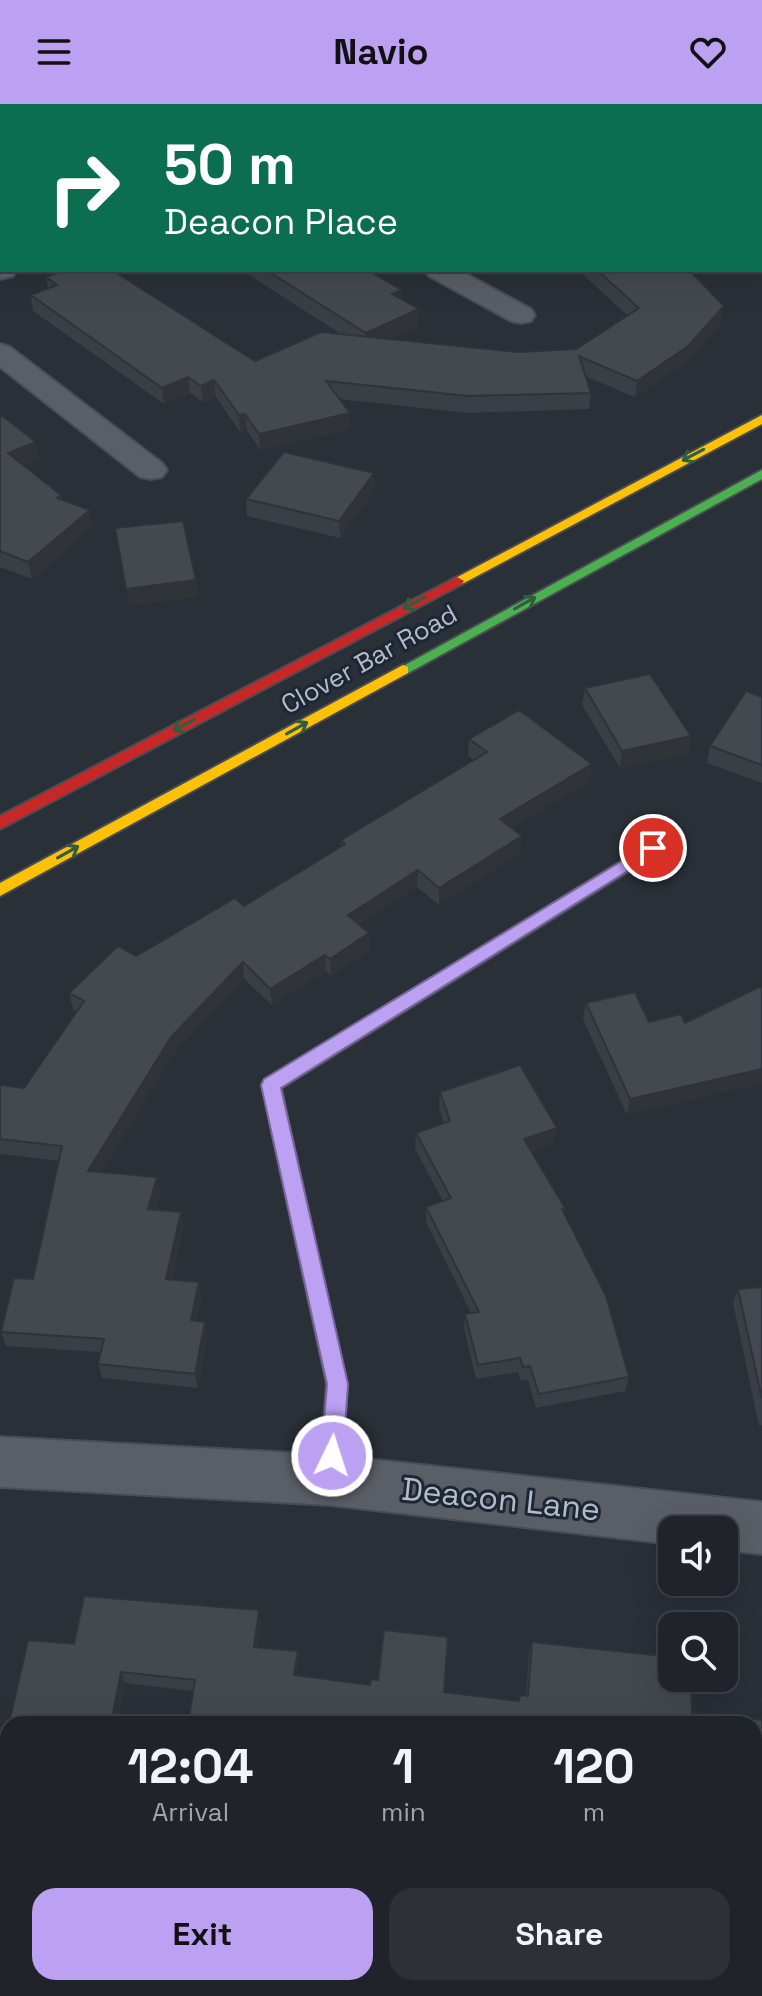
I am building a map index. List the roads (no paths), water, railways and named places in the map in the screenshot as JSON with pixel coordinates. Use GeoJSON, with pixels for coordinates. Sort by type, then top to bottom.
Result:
{"type":"FeatureCollection","features":[{"type":"Feature","properties":{"kind":"main road","name":"Clover Bar Road"},"geometry":{"type":"LineString","coordinates":[[0,823],[762,419]]}},
{"type":"Feature","properties":{"kind":"main road","name":"Clover Bar Road"},"geometry":{"type":"LineString","coordinates":[[0,890],[762,474]]}},
{"type":"Feature","properties":{"kind":"main road"},"geometry":{"type":"LineString","coordinates":[[330,1480],[337,1384],[271,1085],[653,848]]}},
{"type":"Feature","properties":{"kind":"street"},"geometry":{"type":"LineString","coordinates":[[443,272],[521,315]]}},
{"type":"Feature","properties":{"kind":"street"},"geometry":{"type":"LineString","coordinates":[[0,353],[151,470]]}},
{"type":"Feature","properties":{"kind":"street","name":"Deacon Lane"},"geometry":{"type":"LineString","coordinates":[[0,1462],[330,1480],[762,1528]]}}]}
